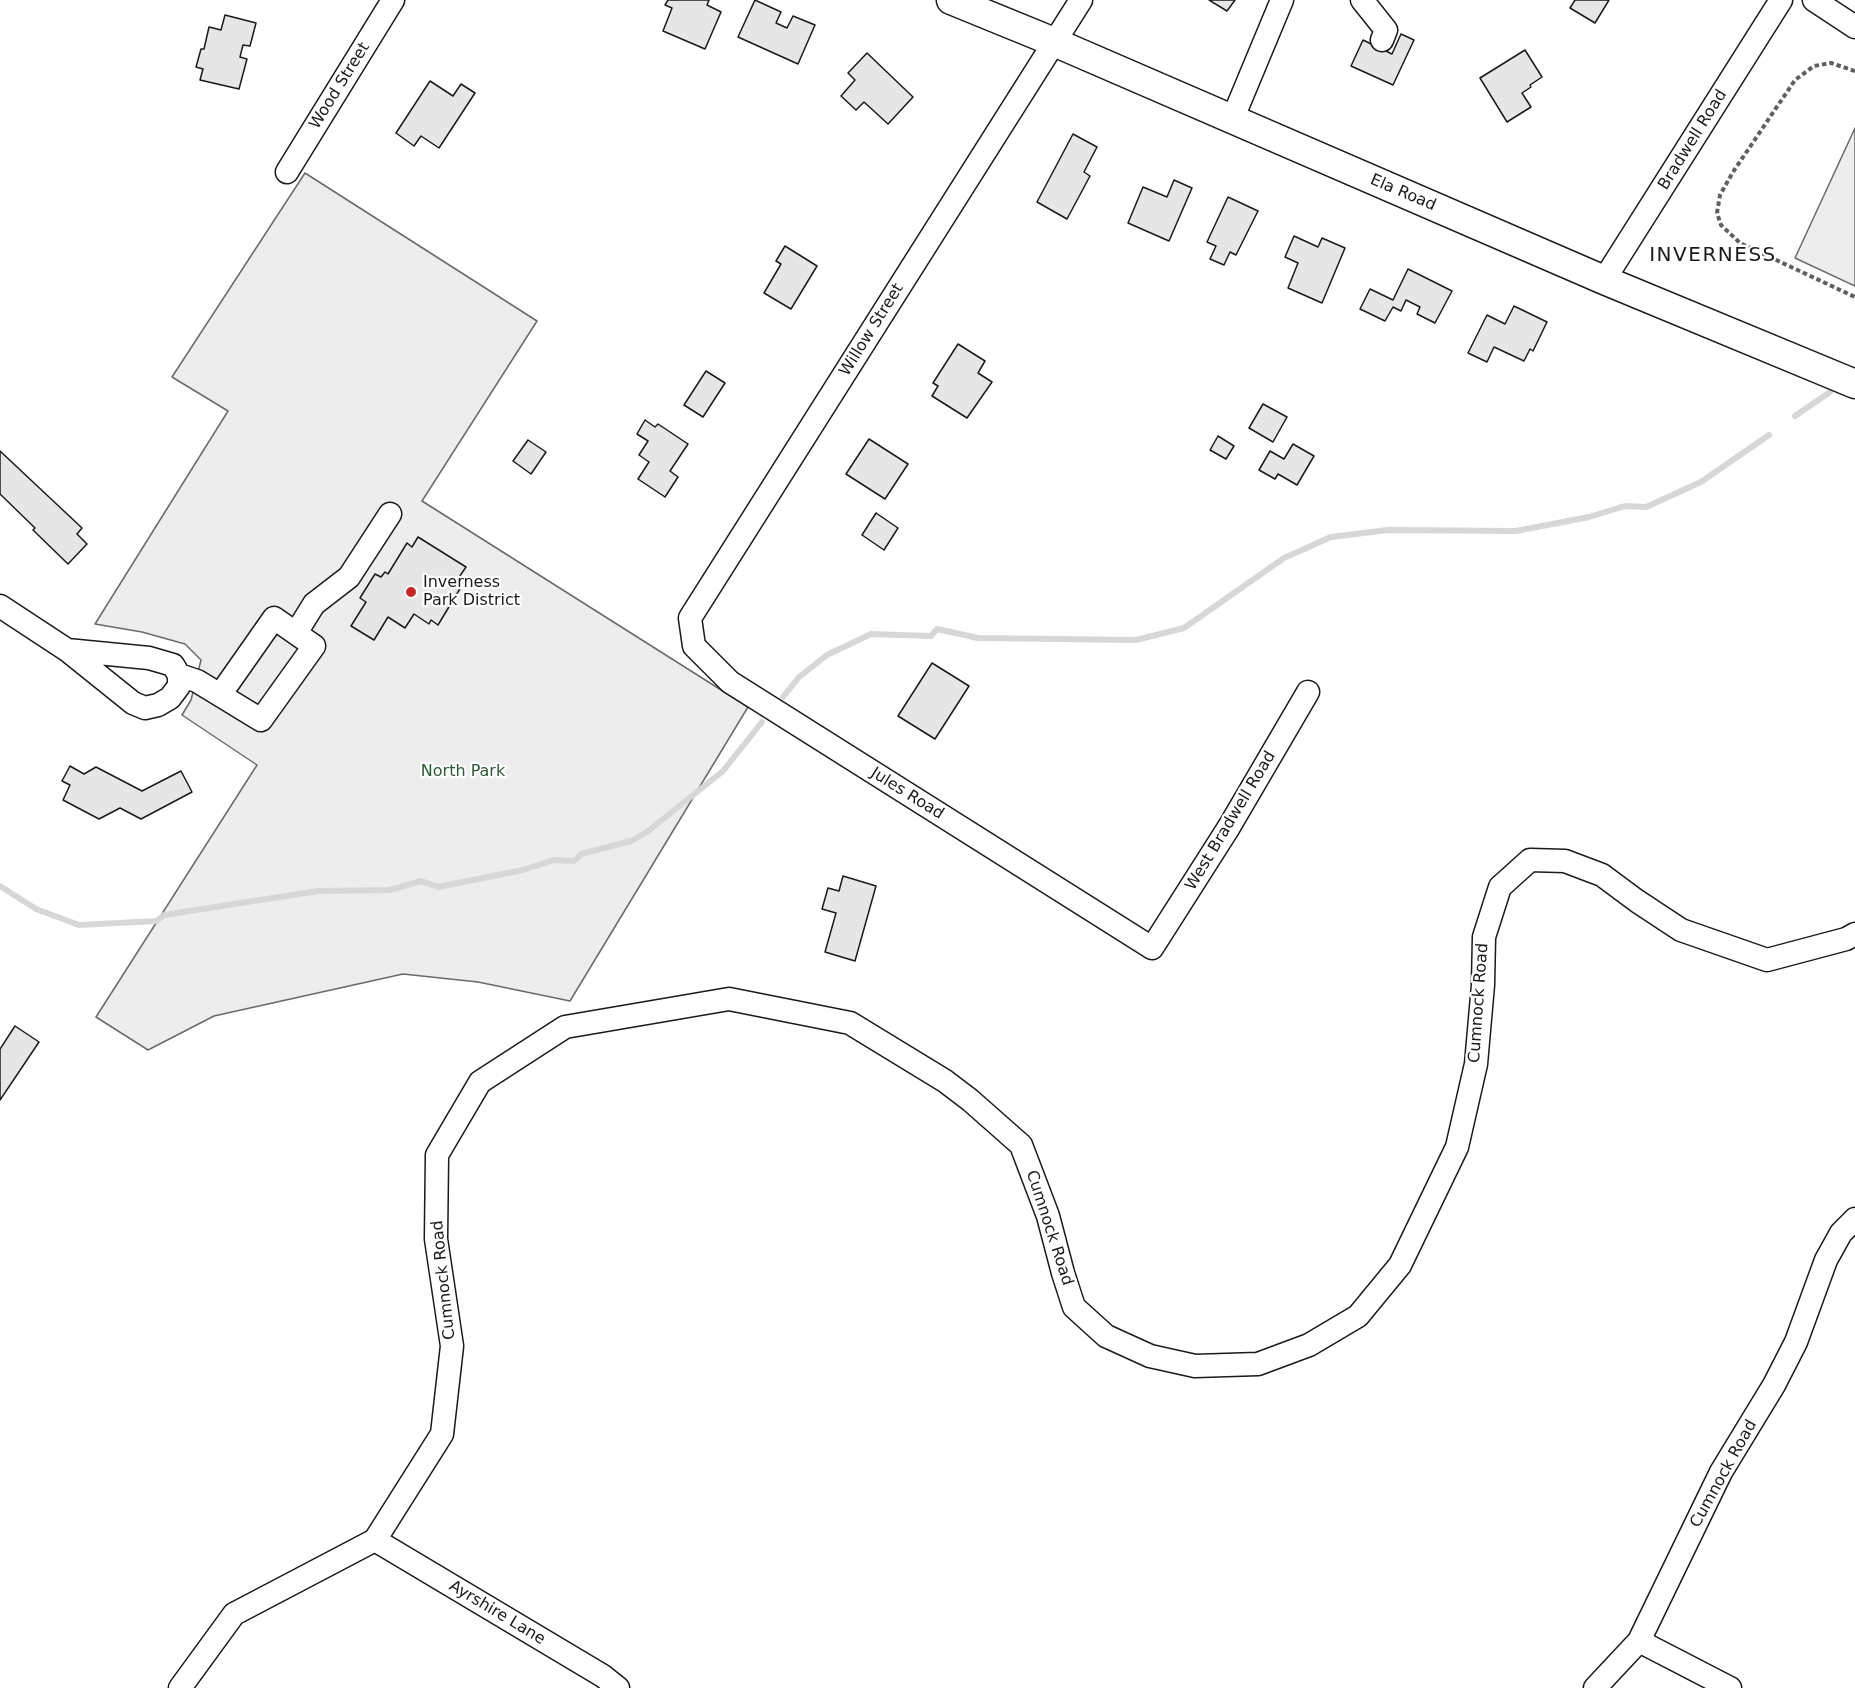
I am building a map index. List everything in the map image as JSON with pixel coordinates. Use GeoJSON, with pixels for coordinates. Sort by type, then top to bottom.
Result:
{"type":"FeatureCollection","features":[{"type":"Feature","properties":{"kind":"main road","name":"Ela Road"},"geometry":{"type":"LineString","coordinates":[[951,0],[1054,42],[1604,280],[1855,384]]}},
{"type":"Feature","properties":{"kind":"street","name":"Wood Street"},"geometry":{"type":"LineString","coordinates":[[287,172],[393,0]]}},
{"type":"Feature","properties":{"kind":"street","name":"Willow Street"},"geometry":{"type":"LineString","coordinates":[[690,618],[1081,0]]}},
{"type":"Feature","properties":{"kind":"street"},"geometry":{"type":"LineString","coordinates":[[1232,120],[1282,0]]}},
{"type":"Feature","properties":{"kind":"street"},"geometry":{"type":"LineString","coordinates":[[1362,0],[1386,30],[1382,40]]}},
{"type":"Feature","properties":{"kind":"street","name":"Bradwell Road"},"geometry":{"type":"LineString","coordinates":[[1604,280],[1781,0]]}},
{"type":"Feature","properties":{"kind":"street"},"geometry":{"type":"LineString","coordinates":[[1814,0],[1855,27]]}},
{"type":"Feature","properties":{"kind":"street"},"geometry":{"type":"LineString","coordinates":[[296,633],[314,604],[349,577],[390,514]]}},
{"type":"Feature","properties":{"kind":"street"},"geometry":{"type":"LineString","coordinates":[[0,606],[67,650],[133,703],[145,708],[158,705],[170,698],[179,686],[179,675],[173,665],[149,658],[67,650]]}},
{"type":"Feature","properties":{"kind":"street"},"geometry":{"type":"LineString","coordinates":[[179,675],[197,681],[261,720],[314,646],[274,618],[220,695]]}},
{"type":"Feature","properties":{"kind":"street","name":"Jules Road"},"geometry":{"type":"LineString","coordinates":[[690,618],[694,646],[730,682],[1152,948]]}},
{"type":"Feature","properties":{"kind":"street","name":"West Bradwell Road"},"geometry":{"type":"LineString","coordinates":[[1152,948],[1229,827],[1308,692]]}},
{"type":"Feature","properties":{"kind":"street","name":"Cumnock Road"},"geometry":{"type":"LineString","coordinates":[[375,1540],[442,1434],[452,1346],[436,1239],[437,1155],[480,1082],[565,1027],[729,999],[850,1023],[945,1081],[1021,1145],[1048,1216],[1074,1306],[1106,1336],[1150,1356],[1196,1366],[1258,1364],[1310,1345],[1358,1316],[1400,1265],[1457,1147],[1476,1064],[1483,985],[1484,937],[1500,887],[1530,860],[1565,861],[1602,874],[1681,930],[1767,960],[1846,939],[1855,934]]}},
{"type":"Feature","properties":{"kind":"street","name":"Cumnock Road"},"geometry":{"type":"LineString","coordinates":[[1594,1688],[1639,1641],[1721,1472],[1774,1385],[1796,1342],[1826,1260],[1841,1233],[1855,1219]]}},
{"type":"Feature","properties":{"kind":"street"},"geometry":{"type":"LineString","coordinates":[[180,1688],[234,1614],[375,1540]]}},
{"type":"Feature","properties":{"kind":"street","name":"Ayrshire Lane"},"geometry":{"type":"LineString","coordinates":[[375,1540],[603,1676],[618,1688]]}},
{"type":"Feature","properties":{"kind":"street"},"geometry":{"type":"LineString","coordinates":[[1639,1641],[1730,1688]]}},
{"type":"Feature","properties":{"kind":"path"},"geometry":{"type":"LineString","coordinates":[[1855,71],[1831,63],[1814,66],[1795,80],[1733,172],[1720,195],[1717,213],[1721,225],[1740,243],[1855,297]]}},
{"type":"Feature","properties":{"kind":"shaded area"},"geometry":{"type":"Polygon","coordinates":[[[1855,128],[1855,286],[1795,258],[1855,128]]]}},
{"type":"Feature","properties":{"kind":"shaded area","name":"North Park"},"geometry":{"type":"Polygon","coordinates":[[[305,173],[537,321],[422,501],[748,707],[570,1001],[478,982],[403,974],[214,1016],[148,1050],[96,1017],[257,765],[182,715],[191,700],[201,660],[185,644],[142,632],[95,624],[228,411],[172,377],[305,173]]]}},
{"type":"Feature","properties":{"kind":"building"},"geometry":{"type":"Polygon","coordinates":[[[668,0],[709,0],[707,5],[721,12],[705,49],[663,31],[672,8],[665,5],[668,0]]]}},
{"type":"Feature","properties":{"kind":"building"},"geometry":{"type":"Polygon","coordinates":[[[755,0],[781,12],[776,23],[787,28],[793,16],[815,25],[798,64],[738,37],[755,0]]]}},
{"type":"Feature","properties":{"kind":"building"},"geometry":{"type":"Polygon","coordinates":[[[1209,0],[1235,0],[1227,11],[1209,0]]]}},
{"type":"Feature","properties":{"kind":"building"},"geometry":{"type":"Polygon","coordinates":[[[1575,0],[1609,0],[1595,23],[1570,8],[1575,0]]]}},
{"type":"Feature","properties":{"kind":"building"},"geometry":{"type":"Polygon","coordinates":[[[225,15],[256,23],[250,46],[243,45],[240,57],[247,59],[239,89],[200,80],[203,69],[196,67],[201,49],[204,49],[209,27],[221,30],[225,15]]]}},
{"type":"Feature","properties":{"kind":"building"},"geometry":{"type":"Polygon","coordinates":[[[1401,34],[1414,40],[1393,85],[1351,66],[1363,40],[1392,54],[1401,34]]]}},
{"type":"Feature","properties":{"kind":"building"},"geometry":{"type":"Polygon","coordinates":[[[1525,50],[1542,77],[1522,93],[1531,107],[1507,122],[1480,78],[1525,50]]]}},
{"type":"Feature","properties":{"kind":"building"},"geometry":{"type":"Polygon","coordinates":[[[867,53],[913,97],[888,124],[864,102],[856,110],[841,96],[855,80],[848,73],[867,53]]]}},
{"type":"Feature","properties":{"kind":"building"},"geometry":{"type":"Polygon","coordinates":[[[430,81],[453,96],[461,84],[475,93],[439,148],[421,136],[414,146],[396,133],[430,81]]]}},
{"type":"Feature","properties":{"kind":"building"},"geometry":{"type":"Polygon","coordinates":[[[1073,134],[1097,147],[1084,172],[1090,176],[1067,219],[1037,202],[1073,134]]]}},
{"type":"Feature","properties":{"kind":"building"},"geometry":{"type":"Polygon","coordinates":[[[1174,180],[1192,188],[1169,241],[1128,223],[1143,187],[1167,197],[1174,180]]]}},
{"type":"Feature","properties":{"kind":"building"},"geometry":{"type":"Polygon","coordinates":[[[1228,197],[1258,211],[1236,255],[1230,252],[1224,265],[1210,259],[1216,246],[1207,242],[1228,197]]]}},
{"type":"Feature","properties":{"kind":"building"},"geometry":{"type":"Polygon","coordinates":[[[1294,236],[1318,247],[1322,238],[1345,248],[1322,303],[1288,288],[1298,263],[1285,257],[1294,236]]]}},
{"type":"Feature","properties":{"kind":"building"},"geometry":{"type":"Polygon","coordinates":[[[785,246],[817,266],[791,309],[764,293],[781,264],[776,261],[785,246]]]}},
{"type":"Feature","properties":{"kind":"building"},"geometry":{"type":"Polygon","coordinates":[[[1408,269],[1452,291],[1435,323],[1417,314],[1420,307],[1406,300],[1401,311],[1393,307],[1385,321],[1360,309],[1370,289],[1393,300],[1408,269]]]}},
{"type":"Feature","properties":{"kind":"building"},"geometry":{"type":"Polygon","coordinates":[[[1514,306],[1547,322],[1533,351],[1530,349],[1524,361],[1494,347],[1487,362],[1468,353],[1487,315],[1505,324],[1514,306]]]}},
{"type":"Feature","properties":{"kind":"building"},"geometry":{"type":"Polygon","coordinates":[[[958,344],[985,361],[978,373],[992,382],[967,418],[932,396],[938,386],[933,383],[958,344]]]}},
{"type":"Feature","properties":{"kind":"building"},"geometry":{"type":"Polygon","coordinates":[[[706,371],[725,383],[703,417],[684,405],[706,371]]]}},
{"type":"Feature","properties":{"kind":"building"},"geometry":{"type":"Polygon","coordinates":[[[1263,404],[1287,417],[1273,442],[1249,428],[1263,404]]]}},
{"type":"Feature","properties":{"kind":"building"},"geometry":{"type":"Polygon","coordinates":[[[645,420],[655,427],[658,424],[688,444],[670,471],[678,477],[665,497],[638,479],[649,462],[639,455],[648,441],[637,434],[645,420]]]}},
{"type":"Feature","properties":{"kind":"building"},"geometry":{"type":"Polygon","coordinates":[[[1218,436],[1234,446],[1226,459],[1210,450],[1218,436]]]}},
{"type":"Feature","properties":{"kind":"building"},"geometry":{"type":"Polygon","coordinates":[[[869,439],[908,464],[885,499],[846,474],[869,439]]]}},
{"type":"Feature","properties":{"kind":"building"},"geometry":{"type":"Polygon","coordinates":[[[528,440],[546,452],[531,474],[513,461],[528,440]]]}},
{"type":"Feature","properties":{"kind":"building"},"geometry":{"type":"Polygon","coordinates":[[[1293,444],[1314,456],[1297,485],[1278,474],[1275,479],[1259,470],[1270,451],[1284,459],[1293,444]]]}},
{"type":"Feature","properties":{"kind":"building"},"geometry":{"type":"Polygon","coordinates":[[[0,451],[82,528],[77,534],[87,544],[68,564],[0,494],[0,451]]]}},
{"type":"Feature","properties":{"kind":"building"},"geometry":{"type":"Polygon","coordinates":[[[876,513],[898,528],[884,550],[862,535],[876,513]]]}},
{"type":"Feature","properties":{"kind":"building","name":"Inverness Park District"},"geometry":{"type":"Polygon","coordinates":[[[418,537],[466,567],[455,583],[461,587],[438,625],[431,620],[429,624],[414,614],[405,628],[388,617],[374,640],[351,626],[366,602],[360,598],[375,574],[381,577],[385,572],[388,574],[407,543],[412,547],[418,537]]]}},
{"type":"Feature","properties":{"kind":"building"},"geometry":{"type":"Polygon","coordinates":[[[932,663],[969,686],[935,739],[898,716],[932,663]]]}},
{"type":"Feature","properties":{"kind":"building"},"geometry":{"type":"Polygon","coordinates":[[[70,766],[84,774],[96,767],[142,791],[181,771],[192,792],[141,819],[120,808],[99,819],[63,800],[70,785],[62,781],[70,766]]]}},
{"type":"Feature","properties":{"kind":"building"},"geometry":{"type":"Polygon","coordinates":[[[843,876],[876,886],[855,961],[825,952],[836,913],[822,909],[828,888],[839,891],[843,876]]]}},
{"type":"Feature","properties":{"kind":"building"},"geometry":{"type":"Polygon","coordinates":[[[15,1026],[39,1042],[0,1100],[0,1049],[15,1026]]]}},
{"type":"Feature","properties":{"kind":"waterway"},"geometry":{"type":"LineString","coordinates":[[1795,416],[1830,392]]}},
{"type":"Feature","properties":{"kind":"waterway"},"geometry":{"type":"LineString","coordinates":[[783,697],[799,677],[827,655],[871,634],[931,636],[937,629],[978,638],[1136,640],[1184,628],[1284,558],[1331,537],[1388,530],[1516,531],[1589,517],[1625,506],[1646,507],[1701,482],[1769,435]]}},
{"type":"Feature","properties":{"kind":"waterway"},"geometry":{"type":"LineString","coordinates":[[0,886],[36,909],[79,925],[157,921],[164,915],[318,891],[390,890],[421,881],[438,887],[523,870],[554,860],[574,861],[581,854],[631,841],[647,832],[723,771],[762,722]]}},
{"type":"Feature","properties":{"kind":"place","name":"Inverness Park District"},"geometry":{"type":"Point","coordinates":[411,592]}},
{"type":"Feature","properties":{"kind":"district","name":"INVERNESS"},"geometry":{"type":"Point","coordinates":[1713,256]}}]}
